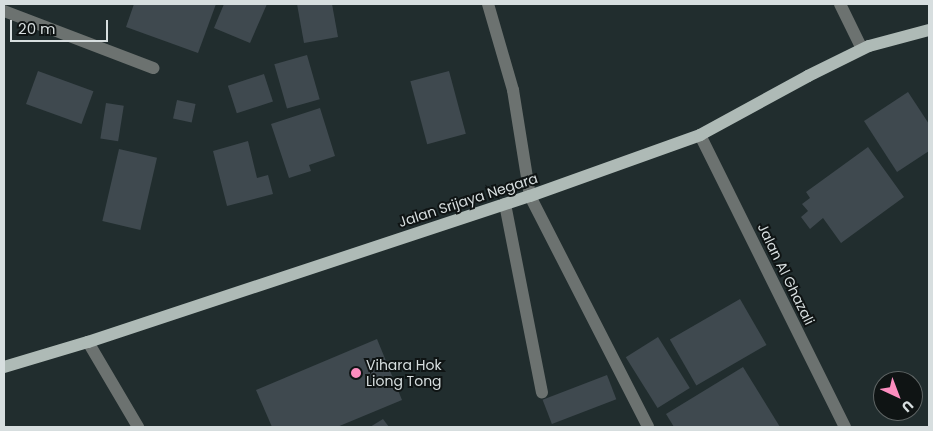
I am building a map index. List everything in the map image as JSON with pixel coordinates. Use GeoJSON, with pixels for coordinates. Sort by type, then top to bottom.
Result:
{"type":"FeatureCollection","features":[{"type":"Feature","properties":{"kind":"main road","name":"Jalan Srijaya Negara"},"geometry":{"type":"LineString","coordinates":[[4,367],[88,342],[530,196],[700,135],[862,49],[929,30]]}},
{"type":"Feature","properties":{"kind":"street"},"geometry":{"type":"LineString","coordinates":[[488,4],[513,90],[530,196],[648,427]]}},
{"type":"Feature","properties":{"kind":"street"},"geometry":{"type":"LineString","coordinates":[[840,4],[862,49]]}},
{"type":"Feature","properties":{"kind":"street"},"geometry":{"type":"LineString","coordinates":[[4,11],[153,68]]}},
{"type":"Feature","properties":{"kind":"street","name":"Jalan Al Ghazali"},"geometry":{"type":"LineString","coordinates":[[700,135],[845,427]]}},
{"type":"Feature","properties":{"kind":"street"},"geometry":{"type":"LineString","coordinates":[[505,204],[542,392]]}},
{"type":"Feature","properties":{"kind":"street"},"geometry":{"type":"LineString","coordinates":[[88,342],[138,427]]}},
{"type":"Feature","properties":{"kind":"building"},"geometry":{"type":"Polygon","coordinates":[[[134,4],[216,4],[198,53],[126,27],[134,4]]]}},
{"type":"Feature","properties":{"kind":"building"},"geometry":{"type":"Polygon","coordinates":[[[224,4],[267,4],[250,43],[214,28],[224,4]]]}},
{"type":"Feature","properties":{"kind":"building"},"geometry":{"type":"Polygon","coordinates":[[[297,4],[332,4],[338,37],[304,43],[297,4]]]}},
{"type":"Feature","properties":{"kind":"building"},"geometry":{"type":"Polygon","coordinates":[[[307,55],[320,99],[287,109],[274,64],[307,55]]]}},
{"type":"Feature","properties":{"kind":"building"},"geometry":{"type":"Polygon","coordinates":[[[38,71],[93,91],[81,124],[26,104],[38,71]]]}},
{"type":"Feature","properties":{"kind":"building"},"geometry":{"type":"Polygon","coordinates":[[[449,71],[466,134],[427,144],[410,81],[449,71]]]}},
{"type":"Feature","properties":{"kind":"building"},"geometry":{"type":"Polygon","coordinates":[[[264,74],[273,102],[237,113],[228,86],[264,74]]]}},
{"type":"Feature","properties":{"kind":"building"},"geometry":{"type":"Polygon","coordinates":[[[908,92],[929,124],[929,151],[897,172],[864,121],[908,92]]]}},
{"type":"Feature","properties":{"kind":"building"},"geometry":{"type":"Polygon","coordinates":[[[177,100],[196,104],[192,123],[173,119],[177,100]]]}},
{"type":"Feature","properties":{"kind":"building"},"geometry":{"type":"Polygon","coordinates":[[[106,103],[124,106],[118,141],[100,139],[106,103]]]}},
{"type":"Feature","properties":{"kind":"building"},"geometry":{"type":"Polygon","coordinates":[[[320,108],[335,156],[309,165],[311,171],[289,178],[271,124],[320,108]]]}},
{"type":"Feature","properties":{"kind":"building"},"geometry":{"type":"Polygon","coordinates":[[[248,141],[257,178],[268,175],[273,194],[227,206],[213,151],[248,141]]]}},
{"type":"Feature","properties":{"kind":"building"},"geometry":{"type":"Polygon","coordinates":[[[868,147],[904,197],[841,243],[823,218],[810,229],[801,217],[808,211],[802,204],[810,198],[806,192],[868,147]]]}},
{"type":"Feature","properties":{"kind":"building"},"geometry":{"type":"Polygon","coordinates":[[[119,149],[157,158],[140,230],[102,221],[119,149]]]}},
{"type":"Feature","properties":{"kind":"building"},"geometry":{"type":"Polygon","coordinates":[[[740,299],[766,345],[696,385],[670,340],[740,299]]]}},
{"type":"Feature","properties":{"kind":"building"},"geometry":{"type":"Polygon","coordinates":[[[658,337],[690,388],[658,408],[626,357],[658,337]]]}},
{"type":"Feature","properties":{"kind":"building"},"geometry":{"type":"Polygon","coordinates":[[[377,339],[402,400],[337,427],[272,427],[256,390],[377,339]]]}},
{"type":"Feature","properties":{"kind":"building"},"geometry":{"type":"Polygon","coordinates":[[[743,367],[780,427],[674,427],[666,414],[743,367]]]}},
{"type":"Feature","properties":{"kind":"building"},"geometry":{"type":"Polygon","coordinates":[[[607,375],[616,399],[552,424],[543,400],[607,375]]]}},
{"type":"Feature","properties":{"kind":"building"},"geometry":{"type":"Polygon","coordinates":[[[383,419],[389,427],[370,427],[383,419]]]}},
{"type":"Feature","properties":{"kind":"place","name":"Vihara Hok Liong Tong"},"geometry":{"type":"Point","coordinates":[356,373]}}]}
